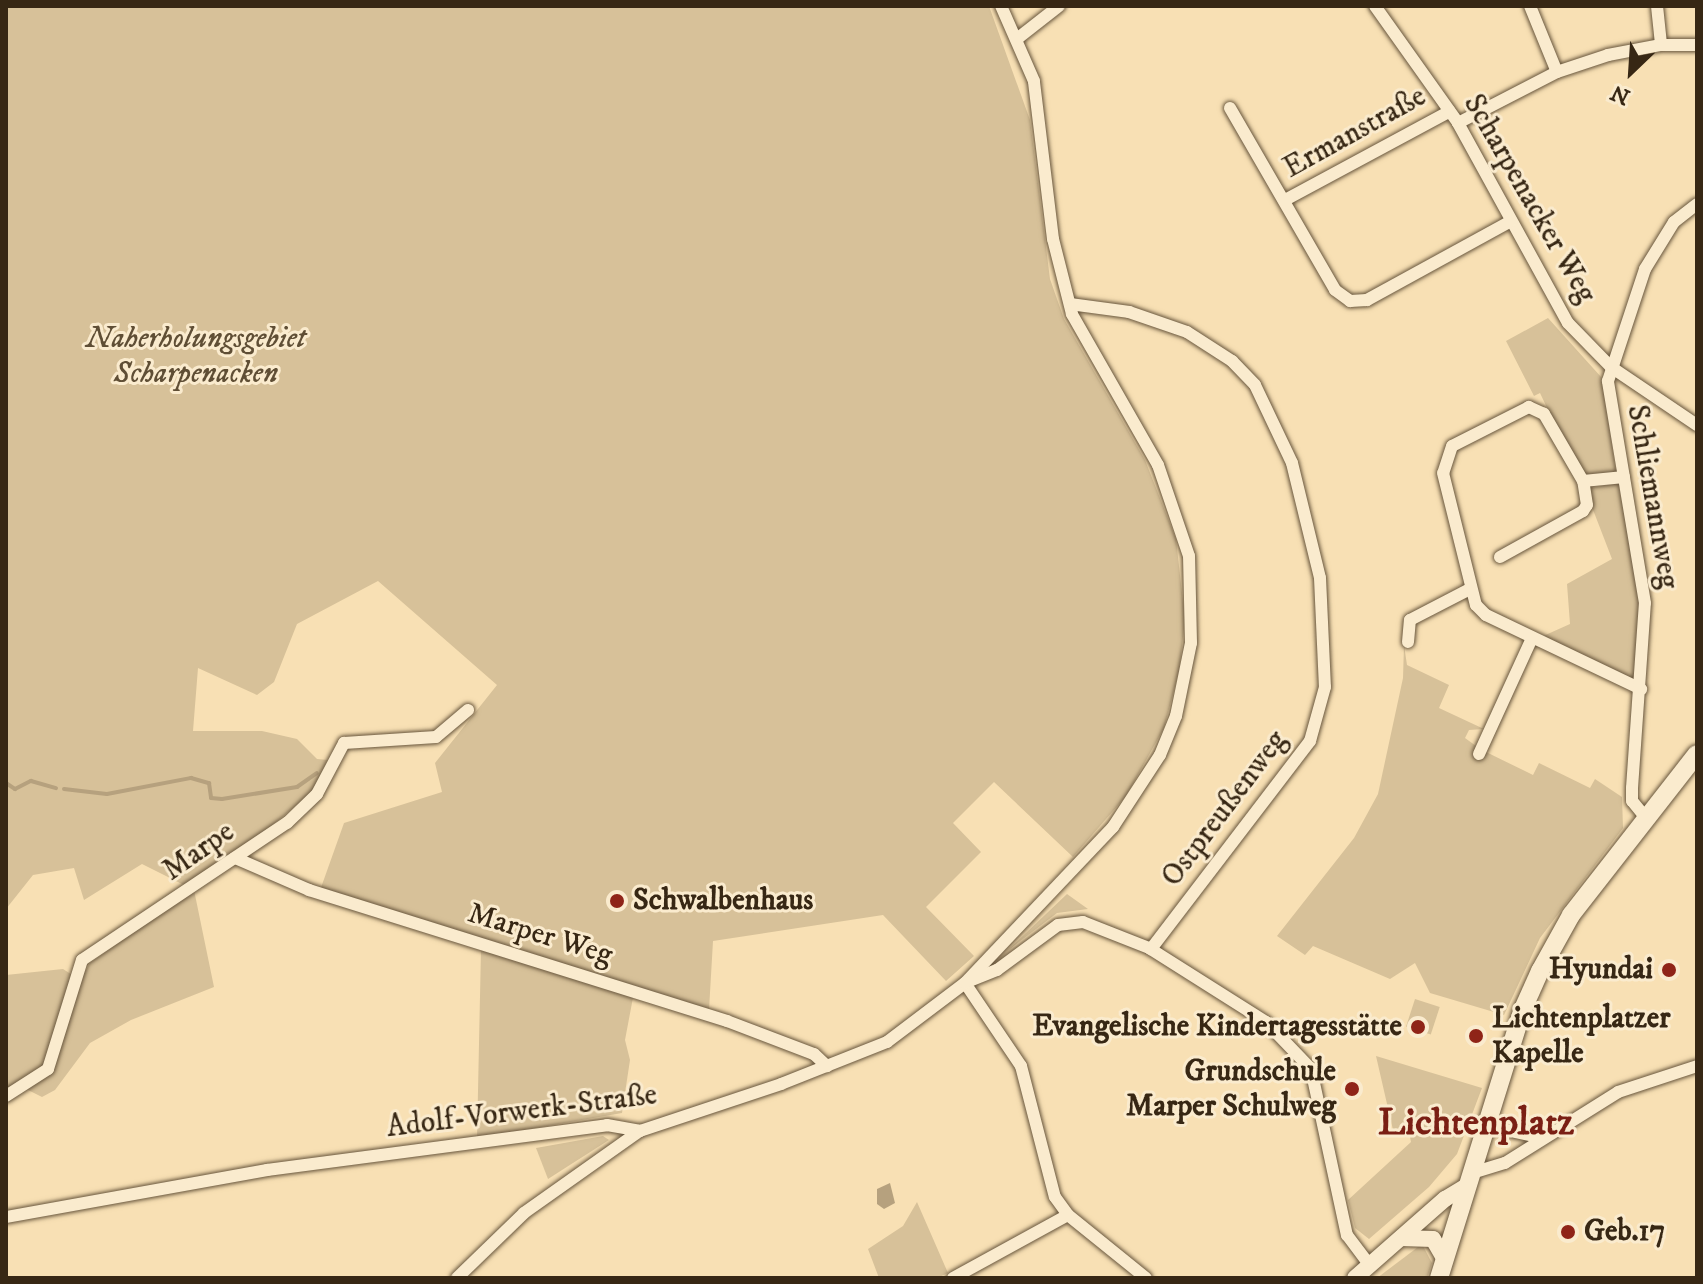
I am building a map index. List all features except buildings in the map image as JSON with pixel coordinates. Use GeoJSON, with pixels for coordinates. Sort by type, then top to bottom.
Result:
{"type":"FeatureCollection","features":[{"type":"Feature","properties":{"kind":"main road"},"geometry":{"type":"LineString","coordinates":[[1442,1269],[1540,971],[1571,915],[1697,754]]}},
{"type":"Feature","properties":{"kind":"street","name":"Adolf-Vorwerk-Straße"},"geometry":{"type":"LineString","coordinates":[[6,1217],[267,1170],[607,1125],[640,1131],[827,1066],[887,1042],[965,983],[1122,814],[1160,755],[1186,678],[1192,584],[1178,518],[1158,465],[1070,304],[1053,239],[1043,129],[1018,38],[1001,6]]}},
{"type":"Feature","properties":{"kind":"street"},"geometry":{"type":"LineString","coordinates":[[1018,38],[1059,6]]}},
{"type":"Feature","properties":{"kind":"street","name":"Scharpenacker Weg"},"geometry":{"type":"LineString","coordinates":[[1375,6],[1458,123],[1568,323],[1611,367],[1697,425]]}},
{"type":"Feature","properties":{"kind":"street"},"geometry":{"type":"LineString","coordinates":[[1530,6],[1557,72]]}},
{"type":"Feature","properties":{"kind":"street"},"geometry":{"type":"LineString","coordinates":[[1657,6],[1661,45]]}},
{"type":"Feature","properties":{"kind":"street"},"geometry":{"type":"LineString","coordinates":[[1458,123],[1557,72],[1661,45],[1697,45]]}},
{"type":"Feature","properties":{"kind":"street"},"geometry":{"type":"LineString","coordinates":[[1230,108],[1335,290],[1359,303],[1511,221]]}},
{"type":"Feature","properties":{"kind":"street","name":"Ermanstraße"},"geometry":{"type":"LineString","coordinates":[[1285,200],[1450,111]]}},
{"type":"Feature","properties":{"kind":"street","name":"Schliemannweg"},"geometry":{"type":"LineString","coordinates":[[1646,818],[1632,801],[1647,625],[1608,393],[1611,367],[1657,247],[1674,222],[1697,204]]}},
{"type":"Feature","properties":{"kind":"street","name":"Ostpreußenweg"},"geometry":{"type":"LineString","coordinates":[[1070,304],[1129,312],[1187,332],[1232,361],[1255,385],[1292,463],[1320,578],[1325,687],[1310,741],[1151,949]]}},
{"type":"Feature","properties":{"kind":"street"},"geometry":{"type":"LineString","coordinates":[[1500,557],[1583,511],[1583,481],[1538,408],[1529,407],[1452,446],[1443,481],[1468,590],[1486,615],[1641,689]]}},
{"type":"Feature","properties":{"kind":"street"},"geometry":{"type":"LineString","coordinates":[[1583,481],[1624,477]]}},
{"type":"Feature","properties":{"kind":"street"},"geometry":{"type":"LineString","coordinates":[[1408,642],[1410,620],[1468,590]]}},
{"type":"Feature","properties":{"kind":"street"},"geometry":{"type":"LineString","coordinates":[[1471,735],[1481,748],[1532,638]]}},
{"type":"Feature","properties":{"kind":"street","name":"Marpe"},"geometry":{"type":"LineString","coordinates":[[6,1096],[48,1069],[82,960],[303,809],[344,743],[436,737],[468,710]]}},
{"type":"Feature","properties":{"kind":"street","name":"Marper Weg"},"geometry":{"type":"LineString","coordinates":[[235,858],[309,890],[727,1021],[814,1054],[827,1066]]}},
{"type":"Feature","properties":{"kind":"street"},"geometry":{"type":"LineString","coordinates":[[1146,1278],[1068,1215],[1047,1176],[1038,1117],[1021,1066],[965,983],[997,970],[1058,925],[1071,921],[1151,949],[1270,1025],[1311,1069],[1347,1235],[1370,1265]]}},
{"type":"Feature","properties":{"kind":"street"},"geometry":{"type":"LineString","coordinates":[[1355,1278],[1470,1179],[1505,1163],[1618,1092],[1697,1066]]}},
{"type":"Feature","properties":{"kind":"street"},"geometry":{"type":"LineString","coordinates":[[1487,1126],[1543,1138]]}},
{"type":"Feature","properties":{"kind":"street"},"geometry":{"type":"LineString","coordinates":[[457,1278],[524,1213],[640,1131]]}},
{"type":"Feature","properties":{"kind":"street"},"geometry":{"type":"LineString","coordinates":[[953,1278],[1068,1215]]}},
{"type":"Feature","properties":{"kind":"street"},"geometry":{"type":"LineString","coordinates":[[1399,1239],[1433,1239],[1442,1269]]}},
{"type":"Feature","properties":{"kind":"green space","name":"Naherholungsgebiet Scharpenacken"},"geometry":{"type":"Polygon","coordinates":[[[6,6],[989,6],[1030,120],[1050,279],[1064,319],[1145,460],[1176,539],[1185,620],[1179,671],[1164,728],[1126,796],[1073,857],[994,782],[953,823],[981,852],[926,907],[974,956],[946,981],[883,915],[713,941],[709,1010],[635,987],[625,1040],[630,1060],[622,1113],[477,1138],[481,949],[318,896],[344,823],[442,792],[435,763],[497,685],[378,581],[297,624],[274,682],[257,695],[198,668],[193,731],[262,731],[297,739],[317,759],[328,760],[311,793],[194,890],[142,864],[84,900],[74,868],[33,875],[6,909],[6,6]]]}},
{"type":"Feature","properties":{"kind":"green space"},"geometry":{"type":"Polygon","coordinates":[[[1548,318],[1602,378],[1616,473],[1586,476],[1574,465],[1540,393],[1534,396],[1506,341],[1548,318]]]}},
{"type":"Feature","properties":{"kind":"green space"},"geometry":{"type":"Polygon","coordinates":[[[1618,483],[1641,599],[1636,675],[1631,679],[1541,637],[1570,624],[1567,584],[1612,559],[1585,489],[1618,483]]]}},
{"type":"Feature","properties":{"kind":"green space"},"geometry":{"type":"Polygon","coordinates":[[[1404,645],[1407,665],[1449,685],[1439,708],[1484,729],[1469,730],[1465,738],[1476,746],[1473,755],[1480,758],[1484,751],[1533,775],[1539,763],[1590,788],[1595,779],[1622,797],[1623,828],[1540,938],[1504,1015],[1430,993],[1415,963],[1390,979],[1313,946],[1305,955],[1277,936],[1354,838],[1378,794],[1403,678],[1404,645]]]}},
{"type":"Feature","properties":{"kind":"green space"},"geometry":{"type":"Polygon","coordinates":[[[194,890],[214,987],[131,1020],[90,1043],[55,1090],[42,1097],[26,1089],[6,1102],[6,975],[63,969],[80,980],[90,963],[194,890]]]}},
{"type":"Feature","properties":{"kind":"green space"},"geometry":{"type":"Polygon","coordinates":[[[1067,894],[1088,909],[1057,913],[1007,951],[1067,894]]]}},
{"type":"Feature","properties":{"kind":"green space"},"geometry":{"type":"Polygon","coordinates":[[[1415,999],[1440,1007],[1431,1035],[1406,1027],[1415,999]]]}},
{"type":"Feature","properties":{"kind":"green space"},"geometry":{"type":"Polygon","coordinates":[[[1376,1056],[1482,1088],[1457,1154],[1429,1187],[1369,1239],[1355,1228],[1348,1200],[1411,1142],[1408,1127],[1393,1130],[1376,1056]]]}},
{"type":"Feature","properties":{"kind":"green space"},"geometry":{"type":"Polygon","coordinates":[[[603,1136],[609,1140],[548,1179],[536,1148],[603,1136]]]}},
{"type":"Feature","properties":{"kind":"green space"},"geometry":{"type":"Polygon","coordinates":[[[917,1202],[948,1273],[937,1278],[879,1278],[868,1249],[903,1226],[917,1202]]]}},
{"type":"Feature","properties":{"kind":"green space"},"geometry":{"type":"Polygon","coordinates":[[[1422,1244],[1432,1263],[1427,1278],[1377,1278],[1422,1244]]]}},
{"type":"Feature","properties":{"kind":"shaded area"},"geometry":{"type":"Polygon","coordinates":[[[890,1183],[895,1203],[884,1209],[877,1204],[877,1189],[890,1183]]]}},
{"type":"Feature","properties":{"kind":"waterway"},"geometry":{"type":"LineString","coordinates":[[64,789],[107,794],[191,778],[209,783],[211,798],[222,799],[297,787],[317,773]]}},
{"type":"Feature","properties":{"kind":"waterway"},"geometry":{"type":"LineString","coordinates":[[6,783],[15,789],[31,781],[56,788]]}},
{"type":"Feature","properties":{"kind":"place","name":"Schwalbenhaus"},"geometry":{"type":"Point","coordinates":[617,901]}},
{"type":"Feature","properties":{"kind":"place","name":"Hyundai"},"geometry":{"type":"Point","coordinates":[1669,970]}},
{"type":"Feature","properties":{"kind":"place","name":"Evangelische Kindertagesstätte"},"geometry":{"type":"Point","coordinates":[1418,1027]}},
{"type":"Feature","properties":{"kind":"place","name":"Lichtenplatzer Kapelle"},"geometry":{"type":"Point","coordinates":[1476,1036]}},
{"type":"Feature","properties":{"kind":"place","name":"Grundschule Marper Schulweg"},"geometry":{"type":"Point","coordinates":[1352,1089]}},
{"type":"Feature","properties":{"kind":"place","name":"Geb.17"},"geometry":{"type":"Point","coordinates":[1568,1232]}},
{"type":"Feature","properties":{"kind":"district","name":"Lichtenplatz"},"geometry":{"type":"Point","coordinates":[1476,1124]}}]}
